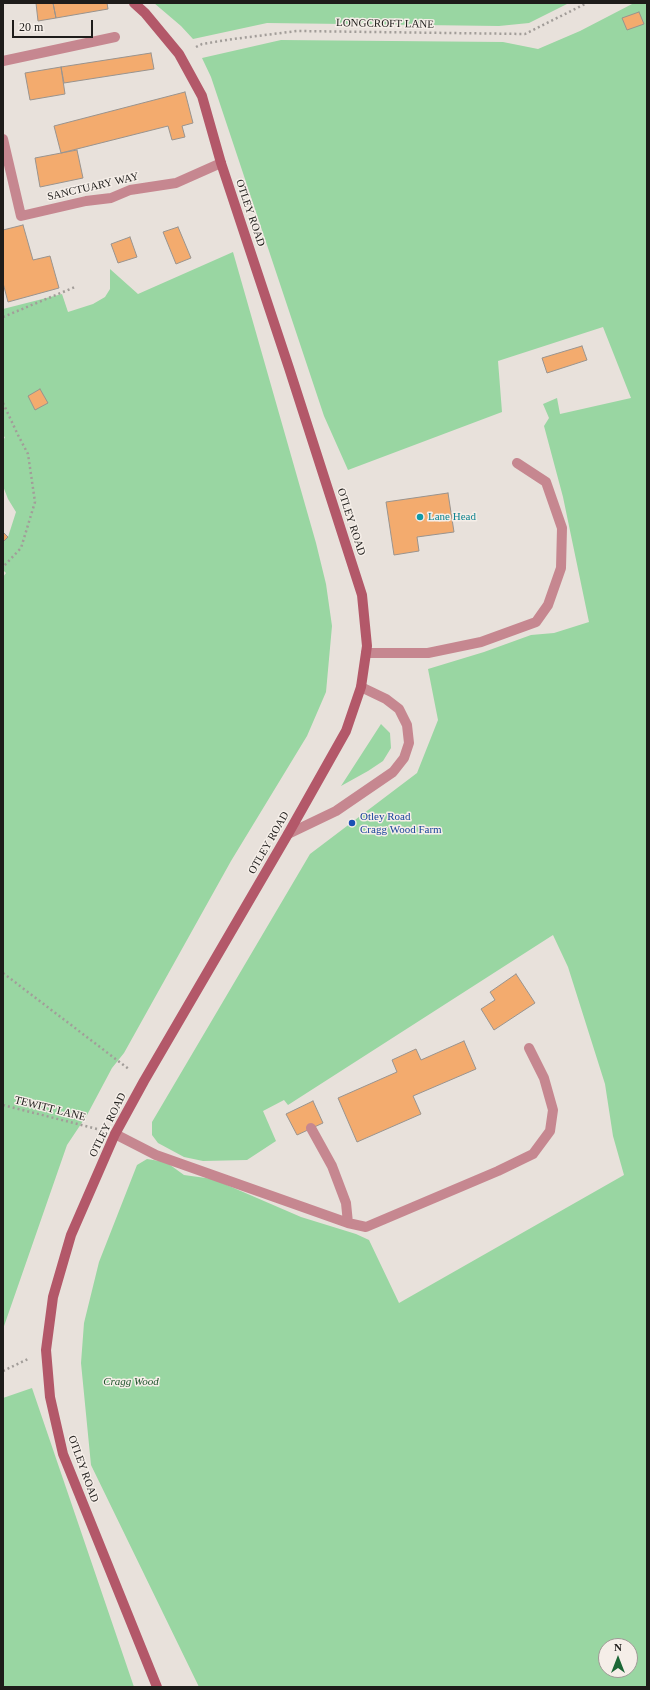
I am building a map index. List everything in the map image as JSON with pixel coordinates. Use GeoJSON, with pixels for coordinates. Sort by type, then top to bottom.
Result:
{"type":"FeatureCollection","features":[{"type":"Feature","properties":{"kind":"street","name":"OTLEY ROAD"},"geometry":{"type":"LineString","coordinates":[[134,3],[145,13],[179,54],[202,96],[221,163],[362,595],[367,646],[361,687],[346,731],[115,1134],[71,1235],[53,1297],[46,1350],[50,1397],[63,1454],[157,1687]]}},
{"type":"Feature","properties":{"kind":"street"},"geometry":{"type":"LineString","coordinates":[[3,61],[115,37]]}},
{"type":"Feature","properties":{"kind":"street","name":"SANCTUARY WAY"},"geometry":{"type":"LineString","coordinates":[[3,139],[21,216],[111,198],[130,190],[176,183],[221,163]]}},
{"type":"Feature","properties":{"kind":"street"},"geometry":{"type":"LineString","coordinates":[[366,653],[428,653],[481,642],[536,622],[548,605],[561,568],[562,528],[546,482],[517,463]]}},
{"type":"Feature","properties":{"kind":"street"},"geometry":{"type":"LineString","coordinates":[[288,834],[336,811],[393,772],[404,758],[409,742],[407,725],[399,709],[386,699],[361,687]]}},
{"type":"Feature","properties":{"kind":"street"},"geometry":{"type":"LineString","coordinates":[[115,1134],[156,1155],[348,1223],[366,1227],[532,1154],[550,1131],[553,1110],[544,1078],[529,1048]]}},
{"type":"Feature","properties":{"kind":"street"},"geometry":{"type":"LineString","coordinates":[[311,1128],[332,1166],[346,1203],[348,1223]]}},
{"type":"Feature","properties":{"kind":"path","name":"LONGCROFT LANE"},"geometry":{"type":"LineString","coordinates":[[179,54],[202,44],[296,31],[525,34],[587,3]]}},
{"type":"Feature","properties":{"kind":"path"},"geometry":{"type":"LineString","coordinates":[[3,317],[75,287]]}},
{"type":"Feature","properties":{"kind":"path"},"geometry":{"type":"LineString","coordinates":[[3,403],[28,454],[35,502],[21,548],[3,567]]}},
{"type":"Feature","properties":{"kind":"path"},"geometry":{"type":"LineString","coordinates":[[3,973],[144,1081]]}},
{"type":"Feature","properties":{"kind":"path","name":"TEWITT LANE"},"geometry":{"type":"LineString","coordinates":[[3,1105],[115,1134]]}},
{"type":"Feature","properties":{"kind":"path"},"geometry":{"type":"LineString","coordinates":[[3,1371],[46,1350]]}},
{"type":"Feature","properties":{"kind":"green space"},"geometry":{"type":"Polygon","coordinates":[[[154,3],[569,3],[529,23],[499,26],[267,23],[193,39],[181,26],[154,3]]]}},
{"type":"Feature","properties":{"kind":"green space","name":"Cragg Wood"},"geometry":{"type":"Polygon","coordinates":[[[634,3],[647,3],[647,1687],[199,1687],[91,1465],[81,1363],[84,1323],[99,1262],[137,1165],[147,1159],[166,1162],[184,1175],[213,1179],[301,1217],[356,1234],[369,1240],[399,1303],[624,1175],[613,1136],[605,1084],[568,967],[553,935],[288,1105],[284,1100],[263,1111],[276,1141],[247,1160],[203,1161],[184,1157],[158,1143],[152,1135],[152,1122],[310,854],[417,773],[438,720],[428,669],[484,652],[531,635],[554,633],[589,622],[563,497],[544,426],[549,418],[543,404],[557,398],[560,414],[631,398],[603,327],[498,361],[502,412],[348,470],[324,416],[211,77],[202,58],[281,40],[503,42],[538,49],[580,31],[634,3]]]}},
{"type":"Feature","properties":{"kind":"green space"},"geometry":{"type":"Polygon","coordinates":[[[233,252],[316,543],[326,584],[332,626],[326,692],[307,736],[231,861],[124,1053],[112,1068],[87,1115],[67,1145],[3,1329],[3,577],[6,573],[3,570],[3,542],[8,537],[16,512],[8,499],[3,486],[3,439],[5,438],[3,434],[3,309],[62,294],[68,312],[93,304],[105,297],[110,289],[110,269],[138,294],[233,252]]]}},
{"type":"Feature","properties":{"kind":"green space"},"geometry":{"type":"Polygon","coordinates":[[[381,724],[390,733],[391,748],[383,761],[341,786],[381,724]]]}},
{"type":"Feature","properties":{"kind":"green space"},"geometry":{"type":"Polygon","coordinates":[[[32,1388],[134,1687],[3,1687],[3,1398],[32,1388]]]}},
{"type":"Feature","properties":{"kind":"building"},"geometry":{"type":"Polygon","coordinates":[[[36,3],[53,3],[56,18],[38,21],[36,3]]]}},
{"type":"Feature","properties":{"kind":"building"},"geometry":{"type":"Polygon","coordinates":[[[53,3],[107,3],[108,9],[56,18],[53,3]]]}},
{"type":"Feature","properties":{"kind":"building"},"geometry":{"type":"Polygon","coordinates":[[[639,12],[644,24],[627,30],[622,18],[639,12]]]}},
{"type":"Feature","properties":{"kind":"building"},"geometry":{"type":"Polygon","coordinates":[[[151,53],[154,69],[64,83],[61,67],[151,53]]]}},
{"type":"Feature","properties":{"kind":"building"},"geometry":{"type":"Polygon","coordinates":[[[61,67],[65,94],[30,100],[25,73],[61,67]]]}},
{"type":"Feature","properties":{"kind":"building"},"geometry":{"type":"Polygon","coordinates":[[[185,92],[193,123],[182,126],[185,137],[172,140],[168,126],[61,153],[54,126],[185,92]]]}},
{"type":"Feature","properties":{"kind":"building"},"geometry":{"type":"Polygon","coordinates":[[[77,150],[83,178],[40,187],[35,158],[77,150]]]}},
{"type":"Feature","properties":{"kind":"building"},"geometry":{"type":"Polygon","coordinates":[[[23,225],[33,260],[50,256],[59,288],[8,302],[3,283],[3,230],[23,225]]]}},
{"type":"Feature","properties":{"kind":"building"},"geometry":{"type":"Polygon","coordinates":[[[178,227],[191,258],[176,264],[163,232],[178,227]]]}},
{"type":"Feature","properties":{"kind":"building"},"geometry":{"type":"Polygon","coordinates":[[[130,237],[137,257],[118,263],[111,244],[130,237]]]}},
{"type":"Feature","properties":{"kind":"building"},"geometry":{"type":"Polygon","coordinates":[[[582,346],[587,360],[547,373],[542,358],[582,346]]]}},
{"type":"Feature","properties":{"kind":"building"},"geometry":{"type":"Polygon","coordinates":[[[40,389],[48,403],[35,410],[28,396],[40,389]]]}},
{"type":"Feature","properties":{"kind":"building","name":"Lane Head"},"geometry":{"type":"Polygon","coordinates":[[[448,493],[454,532],[417,537],[419,551],[394,555],[386,502],[448,493]]]}},
{"type":"Feature","properties":{"kind":"building"},"geometry":{"type":"Polygon","coordinates":[[[3,532],[8,537],[3,542],[3,532]]]}},
{"type":"Feature","properties":{"kind":"building"},"geometry":{"type":"Polygon","coordinates":[[[516,974],[535,1003],[494,1030],[481,1009],[495,1000],[490,992],[516,974]]]}},
{"type":"Feature","properties":{"kind":"building"},"geometry":{"type":"Polygon","coordinates":[[[464,1041],[476,1069],[413,1096],[421,1114],[357,1142],[338,1098],[397,1072],[392,1060],[416,1049],[421,1060],[464,1041]]]}},
{"type":"Feature","properties":{"kind":"building"},"geometry":{"type":"Polygon","coordinates":[[[313,1101],[323,1123],[297,1135],[286,1114],[313,1101]]]}},
{"type":"Feature","properties":{"kind":"place","name":"Lane Head"},"geometry":{"type":"Point","coordinates":[420,517]}},
{"type":"Feature","properties":{"kind":"place","name":"Otley Road Cragg Wood Farm"},"geometry":{"type":"Point","coordinates":[352,823]}}]}
